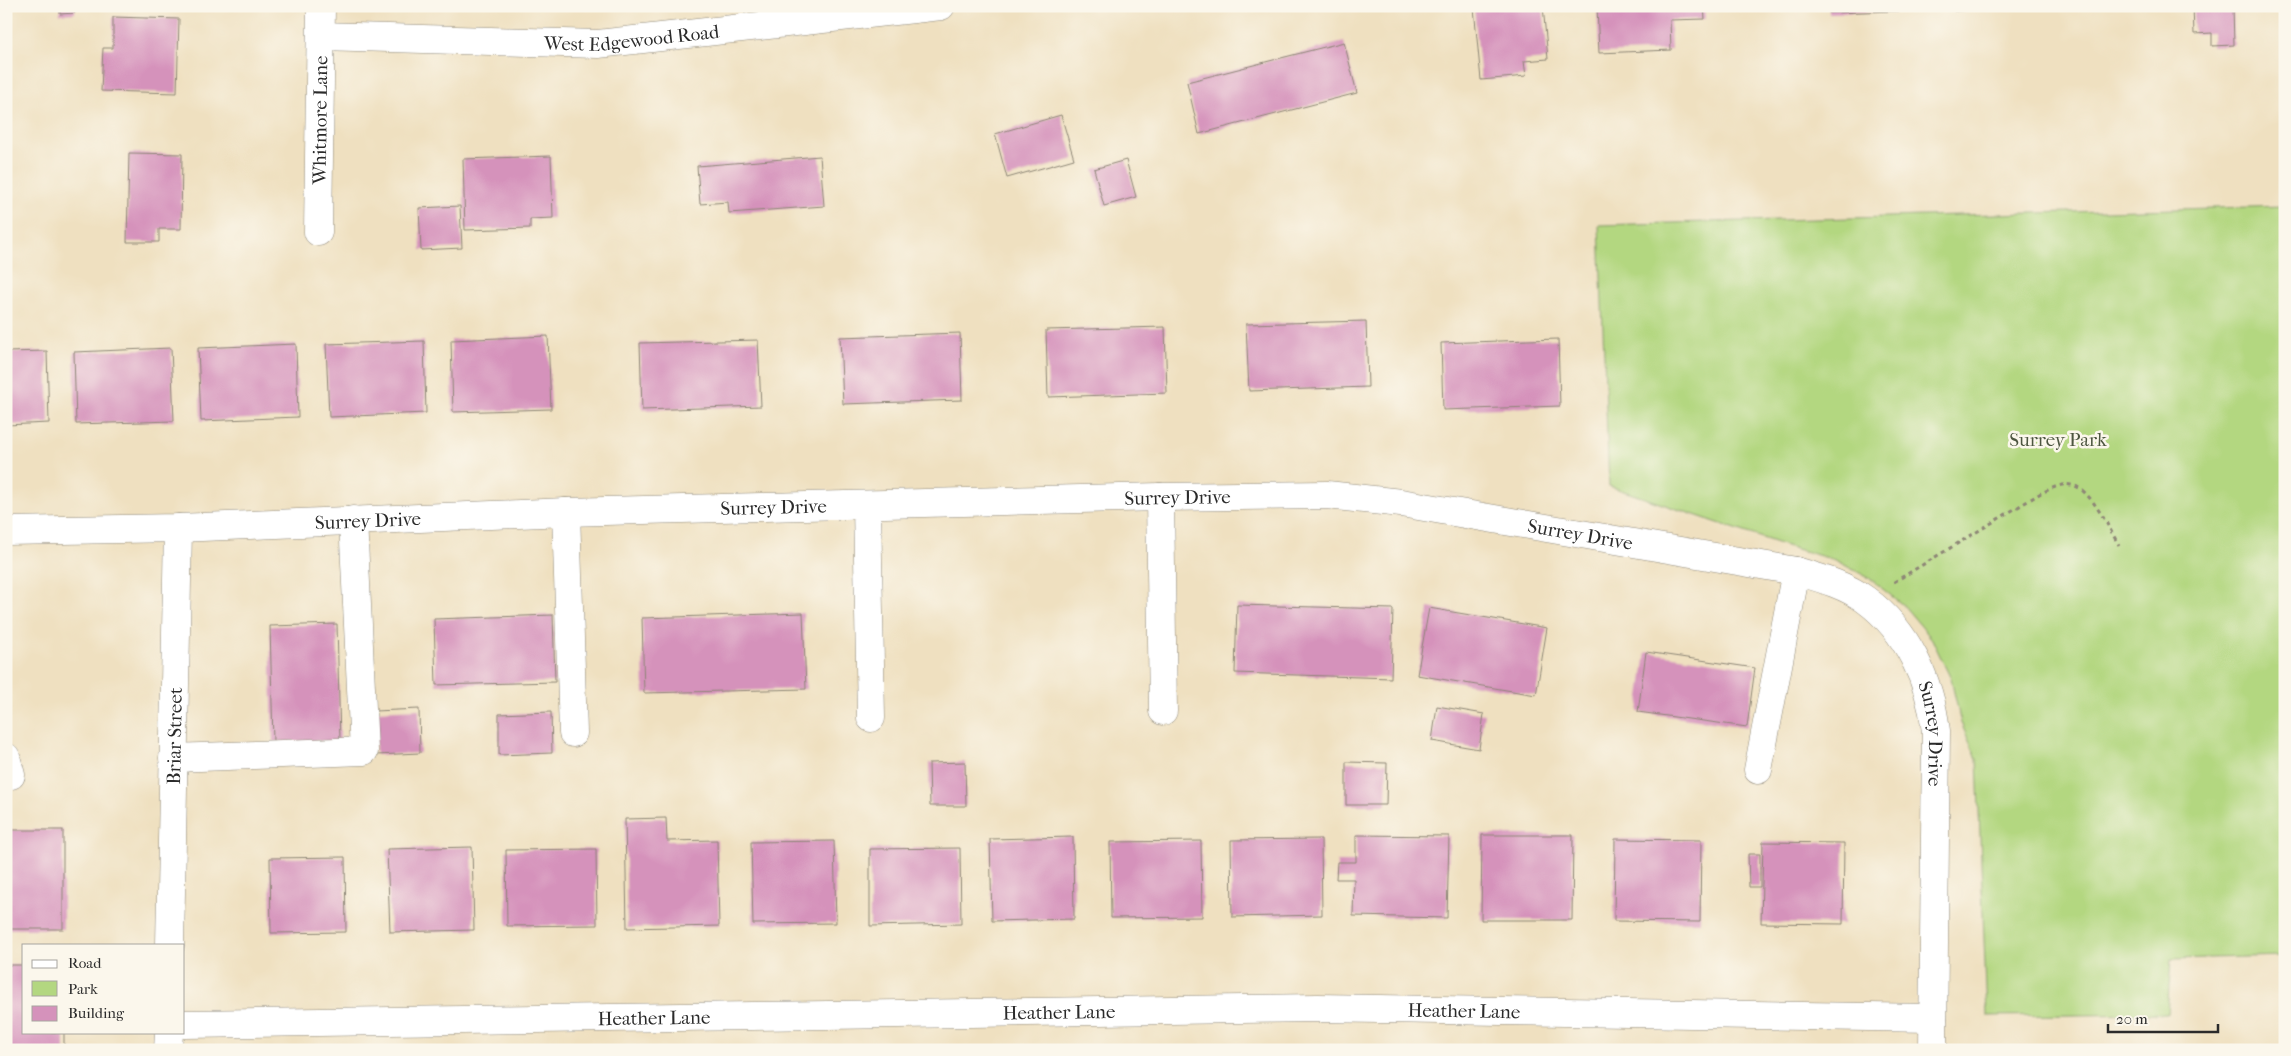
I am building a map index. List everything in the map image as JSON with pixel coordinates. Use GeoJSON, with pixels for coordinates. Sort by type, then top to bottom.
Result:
{"type":"FeatureCollection","features":[{"type":"Feature","properties":{"kind":"street","name":"Whitmore Lane"},"geometry":{"type":"LineString","coordinates":[[318,232],[321,6]]}},
{"type":"Feature","properties":{"kind":"street","name":"West Edgewood Road"},"geometry":{"type":"LineString","coordinates":[[321,36],[598,44],[941,6]]}},
{"type":"Feature","properties":{"kind":"street","name":"Surrey Drive"},"geometry":{"type":"LineString","coordinates":[[6,531],[178,528],[566,512],[1298,495],[1371,500],[1796,571],[1827,580],[1866,599],[1887,620],[1908,646],[1922,673],[1933,704],[1936,731],[1933,1050]]}},
{"type":"Feature","properties":{"kind":"street"},"geometry":{"type":"LineString","coordinates":[[1160,497],[1163,711]]}},
{"type":"Feature","properties":{"kind":"street"},"geometry":{"type":"LineString","coordinates":[[867,504],[871,718]]}},
{"type":"Feature","properties":{"kind":"street"},"geometry":{"type":"LineString","coordinates":[[566,512],[573,733]]}},
{"type":"Feature","properties":{"kind":"street"},"geometry":{"type":"LineString","coordinates":[[173,758],[364,752],[353,520]]}},
{"type":"Feature","properties":{"kind":"street","name":"Briar Street"},"geometry":{"type":"LineString","coordinates":[[170,944],[178,528]]}},
{"type":"Feature","properties":{"kind":"street"},"geometry":{"type":"LineString","coordinates":[[1758,770],[1796,571]]}},
{"type":"Feature","properties":{"kind":"street","name":"Heather Lane"},"geometry":{"type":"LineString","coordinates":[[185,1024],[1318,1008],[1933,1018]]}},
{"type":"Feature","properties":{"kind":"street"},"geometry":{"type":"LineString","coordinates":[[168,1050],[169,1034]]}},
{"type":"Feature","properties":{"kind":"path"},"geometry":{"type":"LineString","coordinates":[[1866,599],[2041,493],[2057,486],[2070,484],[2079,487],[2089,497],[2119,545]]}},
{"type":"Feature","properties":{"kind":"green space","name":"Surrey Park"},"geometry":{"type":"Polygon","coordinates":[[[2285,206],[2285,956],[2171,959],[2167,1014],[1987,1016],[1977,759],[1961,723],[1951,679],[1932,639],[1904,606],[1869,578],[1835,560],[1786,546],[1609,486],[1599,225],[2285,206]]]}},
{"type":"Feature","properties":{"kind":"building"},"geometry":{"type":"Polygon","coordinates":[[[60,6],[75,6],[75,13],[60,14],[60,6]]]}},
{"type":"Feature","properties":{"kind":"building"},"geometry":{"type":"Polygon","coordinates":[[[1488,6],[1543,6],[1548,59],[1524,61],[1526,76],[1481,80],[1474,8],[1488,6]]]}},
{"type":"Feature","properties":{"kind":"building"},"geometry":{"type":"Polygon","coordinates":[[[1597,6],[1704,6],[1705,19],[1670,20],[1671,50],[1599,53],[1597,6]]]}},
{"type":"Feature","properties":{"kind":"building"},"geometry":{"type":"Polygon","coordinates":[[[1829,6],[1898,6],[1898,11],[1829,13],[1829,6]]]}},
{"type":"Feature","properties":{"kind":"building"},"geometry":{"type":"Polygon","coordinates":[[[1954,6],[2023,6],[2023,8],[1954,11],[1954,6]]]}},
{"type":"Feature","properties":{"kind":"building"},"geometry":{"type":"Polygon","coordinates":[[[2193,6],[2233,6],[2234,45],[2212,46],[2212,33],[2194,34],[2193,6]]]}},
{"type":"Feature","properties":{"kind":"building"},"geometry":{"type":"Polygon","coordinates":[[[113,17],[179,19],[177,93],[101,91],[103,48],[113,48],[113,17]]]}},
{"type":"Feature","properties":{"kind":"building"},"geometry":{"type":"Polygon","coordinates":[[[1344,42],[1357,93],[1199,134],[1187,82],[1344,42]]]}},
{"type":"Feature","properties":{"kind":"building"},"geometry":{"type":"Polygon","coordinates":[[[1061,115],[1074,159],[1007,178],[995,134],[1061,115]]]}},
{"type":"Feature","properties":{"kind":"building"},"geometry":{"type":"Polygon","coordinates":[[[129,153],[182,154],[181,229],[159,229],[159,242],[127,242],[129,153]]]}},
{"type":"Feature","properties":{"kind":"building"},"geometry":{"type":"Polygon","coordinates":[[[551,156],[553,218],[530,219],[530,228],[465,230],[463,159],[551,156]]]}},
{"type":"Feature","properties":{"kind":"building"},"geometry":{"type":"Polygon","coordinates":[[[820,156],[824,206],[729,213],[728,202],[700,204],[697,166],[820,156]]]}},
{"type":"Feature","properties":{"kind":"building"},"geometry":{"type":"Polygon","coordinates":[[[1126,160],[1136,197],[1104,206],[1094,169],[1126,160]]]}},
{"type":"Feature","properties":{"kind":"building"},"geometry":{"type":"Polygon","coordinates":[[[460,206],[462,248],[421,250],[419,208],[460,206]]]}},
{"type":"Feature","properties":{"kind":"building"},"geometry":{"type":"Polygon","coordinates":[[[1366,321],[1368,387],[1249,391],[1246,324],[1366,321]]]}},
{"type":"Feature","properties":{"kind":"building"},"geometry":{"type":"Polygon","coordinates":[[[1165,327],[1167,393],[1048,397],[1046,330],[1165,327]]]}},
{"type":"Feature","properties":{"kind":"building"},"geometry":{"type":"Polygon","coordinates":[[[960,333],[962,400],[843,404],[840,337],[960,333]]]}},
{"type":"Feature","properties":{"kind":"building"},"geometry":{"type":"Polygon","coordinates":[[[548,336],[551,409],[453,412],[451,340],[548,336]]]}},
{"type":"Feature","properties":{"kind":"building"},"geometry":{"type":"Polygon","coordinates":[[[1558,339],[1560,406],[1443,410],[1441,343],[1558,339]]]}},
{"type":"Feature","properties":{"kind":"building"},"geometry":{"type":"Polygon","coordinates":[[[758,340],[761,406],[642,410],[640,343],[758,340]]]}},
{"type":"Feature","properties":{"kind":"building"},"geometry":{"type":"Polygon","coordinates":[[[424,341],[426,413],[329,417],[326,344],[424,341]]]}},
{"type":"Feature","properties":{"kind":"building"},"geometry":{"type":"Polygon","coordinates":[[[296,344],[298,417],[201,421],[198,348],[296,344]]]}},
{"type":"Feature","properties":{"kind":"building"},"geometry":{"type":"Polygon","coordinates":[[[171,348],[174,421],[76,424],[74,352],[171,348]]]}},
{"type":"Feature","properties":{"kind":"building"},"geometry":{"type":"Polygon","coordinates":[[[47,351],[49,423],[6,425],[6,352],[47,351]]]}},
{"type":"Feature","properties":{"kind":"building"},"geometry":{"type":"Polygon","coordinates":[[[1237,605],[1393,609],[1391,678],[1235,673],[1237,605]]]}},
{"type":"Feature","properties":{"kind":"building"},"geometry":{"type":"Polygon","coordinates":[[[1429,608],[1547,628],[1536,695],[1417,675],[1429,608]]]}},
{"type":"Feature","properties":{"kind":"building"},"geometry":{"type":"Polygon","coordinates":[[[803,613],[806,689],[644,693],[642,618],[803,613]]]}},
{"type":"Feature","properties":{"kind":"building"},"geometry":{"type":"Polygon","coordinates":[[[553,615],[555,682],[436,685],[434,619],[553,615]]]}},
{"type":"Feature","properties":{"kind":"building"},"geometry":{"type":"Polygon","coordinates":[[[337,624],[340,741],[273,742],[270,626],[337,624]]]}},
{"type":"Feature","properties":{"kind":"building"},"geometry":{"type":"Polygon","coordinates":[[[1646,652],[1755,668],[1747,727],[1638,712],[1646,652]]]}},
{"type":"Feature","properties":{"kind":"building"},"geometry":{"type":"Polygon","coordinates":[[[1437,706],[1484,714],[1479,749],[1432,741],[1437,706]]]}},
{"type":"Feature","properties":{"kind":"building"},"geometry":{"type":"Polygon","coordinates":[[[419,709],[420,753],[376,755],[375,711],[419,709]]]}},
{"type":"Feature","properties":{"kind":"building"},"geometry":{"type":"Polygon","coordinates":[[[551,712],[552,753],[499,755],[499,714],[551,712]]]}},
{"type":"Feature","properties":{"kind":"building"},"geometry":{"type":"Polygon","coordinates":[[[965,762],[966,806],[930,806],[929,763],[965,762]]]}},
{"type":"Feature","properties":{"kind":"building"},"geometry":{"type":"Polygon","coordinates":[[[1346,762],[1387,763],[1386,805],[1346,805],[1346,762]]]}},
{"type":"Feature","properties":{"kind":"building"},"geometry":{"type":"Polygon","coordinates":[[[666,818],[667,841],[717,840],[719,926],[627,928],[625,819],[666,818]]]}},
{"type":"Feature","properties":{"kind":"building"},"geometry":{"type":"Polygon","coordinates":[[[6,830],[63,830],[63,929],[6,929],[6,830]]]}},
{"type":"Feature","properties":{"kind":"building"},"geometry":{"type":"Polygon","coordinates":[[[1356,835],[1449,836],[1447,918],[1353,916],[1354,879],[1336,879],[1337,862],[1356,862],[1356,835]]]}},
{"type":"Feature","properties":{"kind":"building"},"geometry":{"type":"Polygon","coordinates":[[[1482,835],[1573,835],[1572,920],[1481,920],[1482,835]]]}},
{"type":"Feature","properties":{"kind":"building"},"geometry":{"type":"Polygon","coordinates":[[[1073,837],[1074,919],[992,921],[990,839],[1073,837]]]}},
{"type":"Feature","properties":{"kind":"building"},"geometry":{"type":"Polygon","coordinates":[[[1321,839],[1322,915],[1232,917],[1231,840],[1321,839]]]}},
{"type":"Feature","properties":{"kind":"building"},"geometry":{"type":"Polygon","coordinates":[[[1615,839],[1701,840],[1700,922],[1614,921],[1615,839]]]}},
{"type":"Feature","properties":{"kind":"building"},"geometry":{"type":"Polygon","coordinates":[[[834,841],[836,923],[753,924],[751,842],[834,841]]]}},
{"type":"Feature","properties":{"kind":"building"},"geometry":{"type":"Polygon","coordinates":[[[1201,841],[1202,917],[1111,918],[1110,842],[1201,841]]]}},
{"type":"Feature","properties":{"kind":"building"},"geometry":{"type":"Polygon","coordinates":[[[1763,842],[1844,843],[1843,924],[1761,923],[1763,842]]]}},
{"type":"Feature","properties":{"kind":"building"},"geometry":{"type":"Polygon","coordinates":[[[472,847],[474,930],[390,932],[387,849],[472,847]]]}},
{"type":"Feature","properties":{"kind":"building"},"geometry":{"type":"Polygon","coordinates":[[[960,848],[961,924],[870,926],[870,849],[960,848]]]}},
{"type":"Feature","properties":{"kind":"building"},"geometry":{"type":"Polygon","coordinates":[[[596,849],[597,925],[507,926],[506,850],[596,849]]]}},
{"type":"Feature","properties":{"kind":"building"},"geometry":{"type":"Polygon","coordinates":[[[1748,854],[1760,854],[1760,887],[1749,887],[1748,854]]]}},
{"type":"Feature","properties":{"kind":"building"},"geometry":{"type":"Polygon","coordinates":[[[345,857],[346,932],[271,933],[270,858],[345,857]]]}},
{"type":"Feature","properties":{"kind":"building"},"geometry":{"type":"Polygon","coordinates":[[[6,965],[22,965],[22,1034],[64,1034],[64,1050],[6,1050],[6,965]]]}}]}
